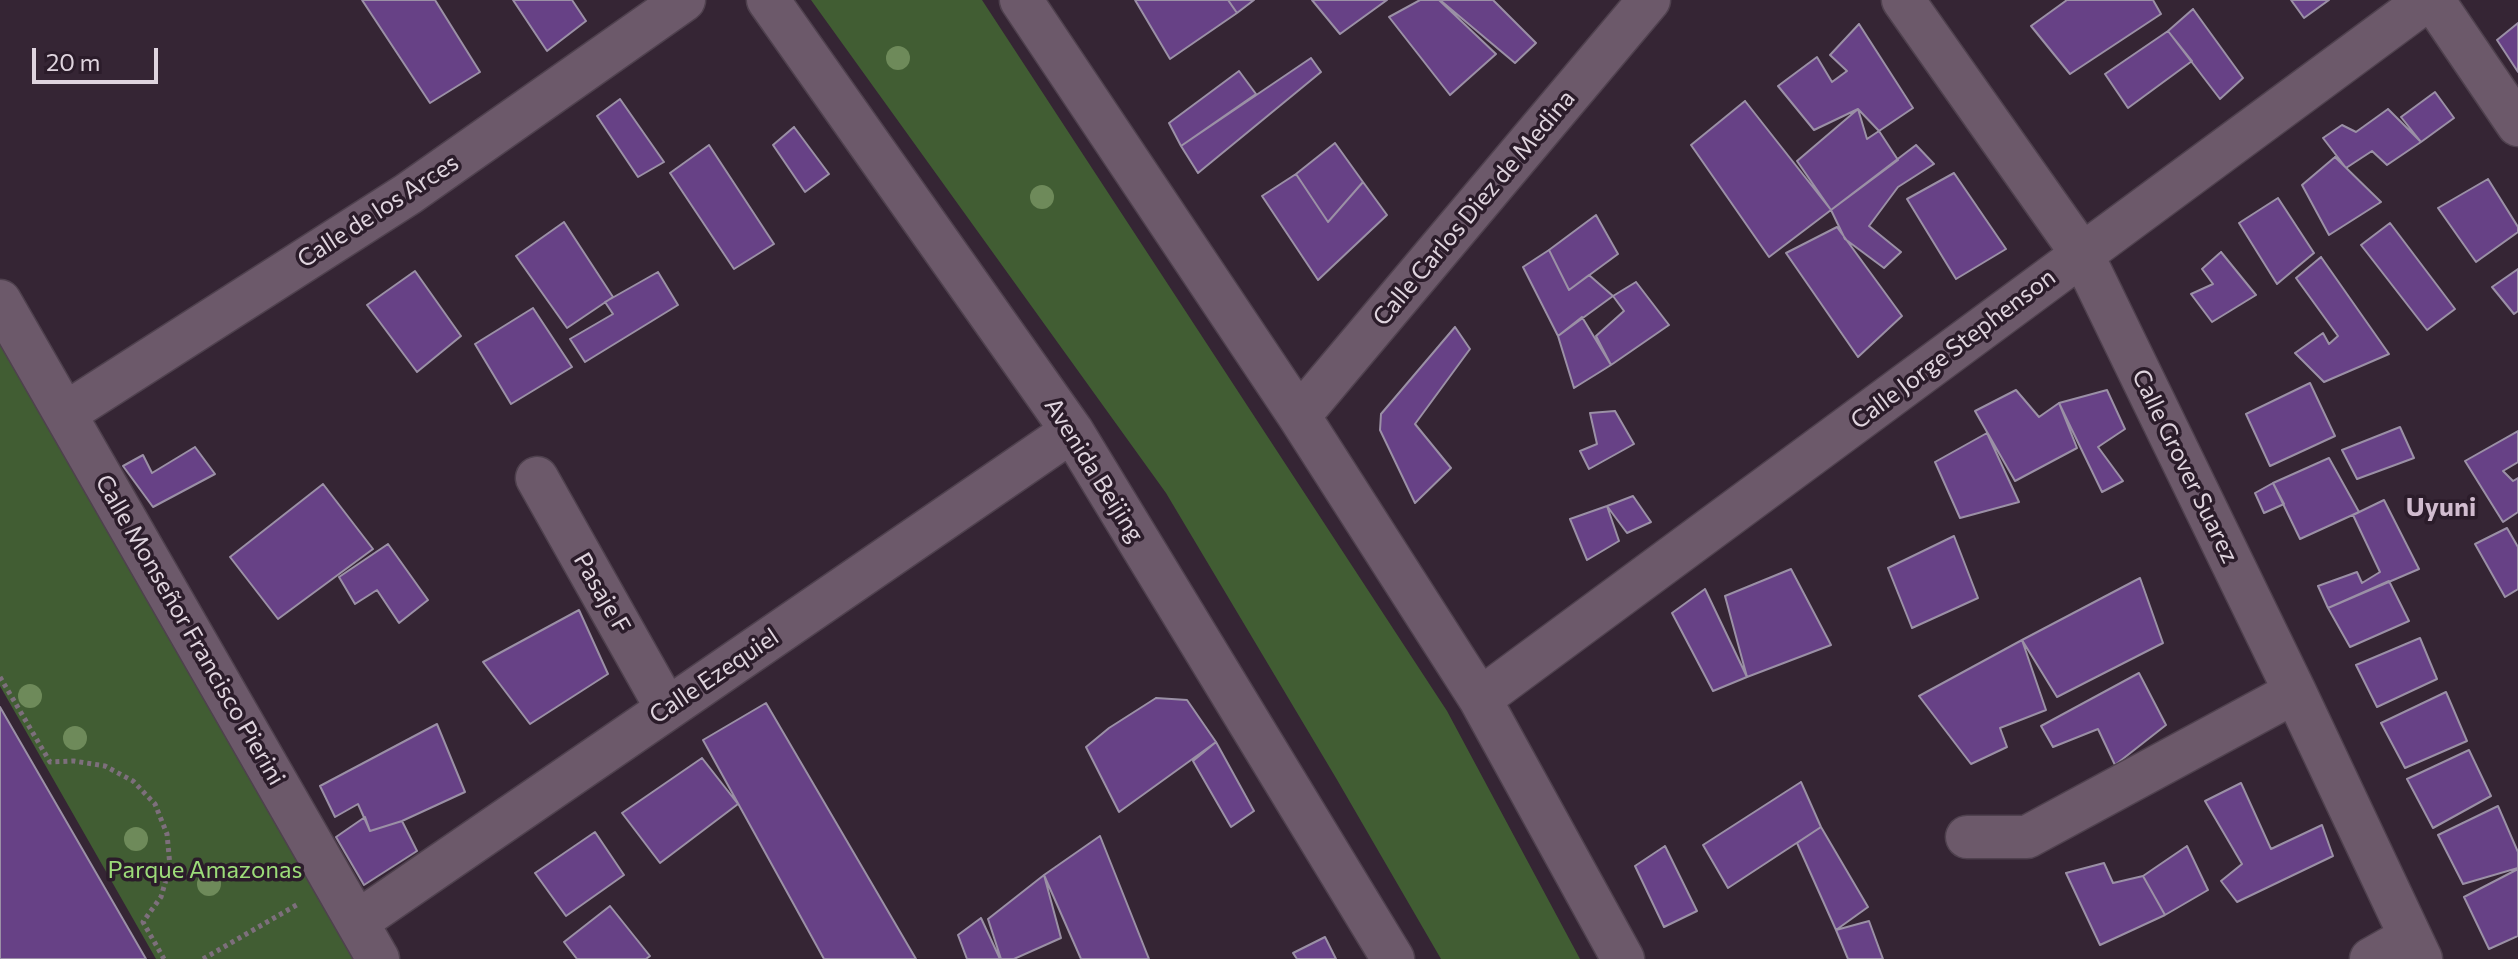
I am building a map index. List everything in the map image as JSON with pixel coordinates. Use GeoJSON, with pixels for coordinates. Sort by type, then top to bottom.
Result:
{"type":"FeatureCollection","features":[{"type":"Feature","properties":{"kind":"street","name":"Calle de los Arces"},"geometry":{"type":"LineString","coordinates":[[66,413],[408,194],[684,0]]}},
{"type":"Feature","properties":{"kind":"street","name":"Avenida Beijing"},"geometry":{"type":"LineString","coordinates":[[768,0],[1072,431],[1393,959]]}},
{"type":"Feature","properties":{"kind":"street"},"geometry":{"type":"LineString","coordinates":[[1021,0],[1299,416],[1480,699],[1623,959]]}},
{"type":"Feature","properties":{"kind":"street","name":"Calle Carlos Diez de Medina"},"geometry":{"type":"LineString","coordinates":[[1299,416],[1649,0]]}},
{"type":"Feature","properties":{"kind":"street","name":"Calle Grover Suarez"},"geometry":{"type":"LineString","coordinates":[[1903,0],[2082,254],[2416,948]]}},
{"type":"Feature","properties":{"kind":"street","name":"Calle Jorge Stephenson"},"geometry":{"type":"LineString","coordinates":[[1480,699],[2427,0]]}},
{"type":"Feature","properties":{"kind":"street"},"geometry":{"type":"LineString","coordinates":[[2433,0],[2518,125]]}},
{"type":"Feature","properties":{"kind":"street","name":"Calle Monseñor Francisco Pierini"},"geometry":{"type":"LineString","coordinates":[[0,301],[378,959]]}},
{"type":"Feature","properties":{"kind":"street","name":"Calle Ezequiel"},"geometry":{"type":"LineString","coordinates":[[357,922],[1072,431]]}},
{"type":"Feature","properties":{"kind":"street","name":"Pasaje F"},"geometry":{"type":"LineString","coordinates":[[537,478],[667,709]]}},
{"type":"Feature","properties":{"kind":"street"},"geometry":{"type":"LineString","coordinates":[[1967,837],[2027,837],[2295,692]]}},
{"type":"Feature","properties":{"kind":"street"},"geometry":{"type":"LineString","coordinates":[[2371,959],[2416,948]]}},
{"type":"Feature","properties":{"kind":"path"},"geometry":{"type":"LineString","coordinates":[[0,677],[50,762],[74,761],[105,766],[133,781],[155,804],[167,834],[170,866],[161,897],[143,922],[164,959]]}},
{"type":"Feature","properties":{"kind":"path"},"geometry":{"type":"LineString","coordinates":[[203,959],[306,900]]}},
{"type":"Feature","properties":{"kind":"green space"},"geometry":{"type":"Polygon","coordinates":[[[811,0],[982,0],[1447,711],[1580,959],[1441,959],[1166,493],[811,0]]]}},
{"type":"Feature","properties":{"kind":"green space","name":"Parque Amazonas"},"geometry":{"type":"Polygon","coordinates":[[[0,342],[357,959],[156,959],[0,686],[0,342]]]}},
{"type":"Feature","properties":{"kind":"building"},"geometry":{"type":"Polygon","coordinates":[[[362,0],[435,0],[480,72],[430,103],[362,0]]]}},
{"type":"Feature","properties":{"kind":"building"},"geometry":{"type":"Polygon","coordinates":[[[513,0],[572,0],[586,21],[547,51],[513,0]]]}},
{"type":"Feature","properties":{"kind":"building"},"geometry":{"type":"Polygon","coordinates":[[[1135,0],[1228,0],[1237,13],[1170,59],[1135,0]]]}},
{"type":"Feature","properties":{"kind":"building"},"geometry":{"type":"Polygon","coordinates":[[[1228,0],[1254,0],[1237,13],[1228,0]]]}},
{"type":"Feature","properties":{"kind":"building"},"geometry":{"type":"Polygon","coordinates":[[[1312,0],[1387,0],[1340,34],[1312,0]]]}},
{"type":"Feature","properties":{"kind":"building"},"geometry":{"type":"Polygon","coordinates":[[[1420,0],[1439,0],[1496,54],[1450,95],[1389,17],[1420,0]]]}},
{"type":"Feature","properties":{"kind":"building"},"geometry":{"type":"Polygon","coordinates":[[[1440,0],[1493,0],[1536,43],[1515,63],[1440,0]]]}},
{"type":"Feature","properties":{"kind":"building"},"geometry":{"type":"Polygon","coordinates":[[[2067,0],[2153,0],[2161,14],[2070,74],[2031,26],[2067,0]]]}},
{"type":"Feature","properties":{"kind":"building"},"geometry":{"type":"Polygon","coordinates":[[[2291,0],[2329,0],[2304,18],[2291,0]]]}},
{"type":"Feature","properties":{"kind":"building"},"geometry":{"type":"Polygon","coordinates":[[[2193,9],[2243,78],[2220,99],[2168,31],[2193,9]]]}},
{"type":"Feature","properties":{"kind":"building"},"geometry":{"type":"Polygon","coordinates":[[[2518,23],[2518,72],[2497,40],[2518,23]]]}},
{"type":"Feature","properties":{"kind":"building"},"geometry":{"type":"Polygon","coordinates":[[[1859,24],[1913,108],[1879,131],[1858,109],[1814,130],[1778,86],[1817,57],[1832,82],[1847,71],[1830,55],[1859,24]]]}},
{"type":"Feature","properties":{"kind":"building"},"geometry":{"type":"Polygon","coordinates":[[[2168,31],[2192,61],[2128,108],[2105,74],[2168,31]]]}},
{"type":"Feature","properties":{"kind":"building"},"geometry":{"type":"Polygon","coordinates":[[[1311,58],[1321,72],[1198,173],[1181,146],[1311,58]]]}},
{"type":"Feature","properties":{"kind":"building"},"geometry":{"type":"Polygon","coordinates":[[[1239,71],[1256,94],[1181,146],[1169,123],[1239,71]]]}},
{"type":"Feature","properties":{"kind":"building"},"geometry":{"type":"Polygon","coordinates":[[[2435,92],[2454,118],[2421,142],[2401,117],[2435,92]]]}},
{"type":"Feature","properties":{"kind":"building"},"geometry":{"type":"Polygon","coordinates":[[[620,99],[664,162],[638,177],[597,116],[620,99]]]}},
{"type":"Feature","properties":{"kind":"building"},"geometry":{"type":"Polygon","coordinates":[[[1745,101],[1831,210],[1769,257],[1691,145],[1745,101]]]}},
{"type":"Feature","properties":{"kind":"building"},"geometry":{"type":"Polygon","coordinates":[[[1858,109],[1867,139],[1879,131],[1898,160],[1831,210],[1797,161],[1858,109]]]}},
{"type":"Feature","properties":{"kind":"building"},"geometry":{"type":"Polygon","coordinates":[[[2388,109],[2421,142],[2387,165],[2372,151],[2346,168],[2323,138],[2342,125],[2356,132],[2388,109]]]}},
{"type":"Feature","properties":{"kind":"building"},"geometry":{"type":"Polygon","coordinates":[[[794,127],[829,174],[805,192],[773,145],[794,127]]]}},
{"type":"Feature","properties":{"kind":"building"},"geometry":{"type":"Polygon","coordinates":[[[1335,143],[1363,182],[1328,222],[1296,174],[1335,143]]]}},
{"type":"Feature","properties":{"kind":"building"},"geometry":{"type":"Polygon","coordinates":[[[709,145],[774,244],[734,269],[670,173],[709,145]]]}},
{"type":"Feature","properties":{"kind":"building"},"geometry":{"type":"Polygon","coordinates":[[[1916,145],[1934,164],[1898,187],[1869,226],[1901,252],[1884,268],[1845,239],[1831,210],[1916,145]]]}},
{"type":"Feature","properties":{"kind":"building"},"geometry":{"type":"Polygon","coordinates":[[[2335,157],[2381,202],[2329,235],[2302,185],[2335,157]]]}},
{"type":"Feature","properties":{"kind":"building"},"geometry":{"type":"Polygon","coordinates":[[[1954,173],[2006,249],[1956,279],[1907,199],[1954,173]]]}},
{"type":"Feature","properties":{"kind":"building"},"geometry":{"type":"Polygon","coordinates":[[[1296,174],[1328,222],[1363,182],[1387,215],[1318,280],[1262,196],[1296,174]]]}},
{"type":"Feature","properties":{"kind":"building"},"geometry":{"type":"Polygon","coordinates":[[[2488,179],[2518,227],[2518,232],[2476,262],[2438,208],[2488,179]]]}},
{"type":"Feature","properties":{"kind":"building"},"geometry":{"type":"Polygon","coordinates":[[[2278,198],[2314,253],[2277,284],[2239,223],[2278,198]]]}},
{"type":"Feature","properties":{"kind":"building"},"geometry":{"type":"Polygon","coordinates":[[[1596,215],[1618,254],[1569,290],[1549,250],[1596,215]]]}},
{"type":"Feature","properties":{"kind":"building"},"geometry":{"type":"Polygon","coordinates":[[[564,222],[613,297],[567,328],[516,256],[564,222]]]}},
{"type":"Feature","properties":{"kind":"building"},"geometry":{"type":"Polygon","coordinates":[[[2390,223],[2455,309],[2427,330],[2361,245],[2390,223]]]}},
{"type":"Feature","properties":{"kind":"building"},"geometry":{"type":"Polygon","coordinates":[[[1837,227],[1902,316],[1858,357],[1786,253],[1837,227]]]}},
{"type":"Feature","properties":{"kind":"building"},"geometry":{"type":"Polygon","coordinates":[[[1549,250],[1569,290],[1589,275],[1613,296],[1558,336],[1523,267],[1549,250]]]}},
{"type":"Feature","properties":{"kind":"building"},"geometry":{"type":"Polygon","coordinates":[[[2221,252],[2256,295],[2212,322],[2191,294],[2213,284],[2202,269],[2221,252]]]}},
{"type":"Feature","properties":{"kind":"building"},"geometry":{"type":"Polygon","coordinates":[[[2321,257],[2389,354],[2324,382],[2295,353],[2323,333],[2329,344],[2338,336],[2296,278],[2321,257]]]}},
{"type":"Feature","properties":{"kind":"building"},"geometry":{"type":"Polygon","coordinates":[[[2518,269],[2518,311],[2514,314],[2492,287],[2518,269]]]}},
{"type":"Feature","properties":{"kind":"building"},"geometry":{"type":"Polygon","coordinates":[[[415,271],[461,336],[417,372],[367,305],[415,271]]]}},
{"type":"Feature","properties":{"kind":"building"},"geometry":{"type":"Polygon","coordinates":[[[658,272],[678,305],[585,362],[570,339],[613,314],[605,302],[658,272]]]}},
{"type":"Feature","properties":{"kind":"building"},"geometry":{"type":"Polygon","coordinates":[[[1636,282],[1669,325],[1611,365],[1596,336],[1624,311],[1613,296],[1636,282]]]}},
{"type":"Feature","properties":{"kind":"building"},"geometry":{"type":"Polygon","coordinates":[[[533,308],[572,367],[511,404],[475,344],[533,308]]]}},
{"type":"Feature","properties":{"kind":"building"},"geometry":{"type":"Polygon","coordinates":[[[1582,317],[1611,365],[1574,388],[1558,336],[1582,317]]]}},
{"type":"Feature","properties":{"kind":"building"},"geometry":{"type":"Polygon","coordinates":[[[1455,327],[1470,349],[1415,424],[1451,468],[1415,503],[1380,430],[1381,414],[1455,327]]]}},
{"type":"Feature","properties":{"kind":"building"},"geometry":{"type":"Polygon","coordinates":[[[2310,383],[2335,436],[2270,466],[2246,414],[2310,383]]]}},
{"type":"Feature","properties":{"kind":"building"},"geometry":{"type":"Polygon","coordinates":[[[2016,390],[2039,417],[2059,403],[2077,448],[2015,481],[1975,411],[2016,390]]]}},
{"type":"Feature","properties":{"kind":"building"},"geometry":{"type":"Polygon","coordinates":[[[2107,390],[2125,429],[2098,447],[2123,481],[2102,492],[2059,403],[2107,390]]]}},
{"type":"Feature","properties":{"kind":"building"},"geometry":{"type":"Polygon","coordinates":[[[1615,411],[1634,444],[1589,469],[1580,451],[1597,444],[1590,413],[1615,411]]]}},
{"type":"Feature","properties":{"kind":"building"},"geometry":{"type":"Polygon","coordinates":[[[2400,427],[2414,458],[2357,479],[2342,450],[2400,427]]]}},
{"type":"Feature","properties":{"kind":"building"},"geometry":{"type":"Polygon","coordinates":[[[2518,431],[2518,462],[2503,471],[2513,481],[2518,478],[2518,512],[2503,522],[2465,461],[2518,431]]]}},
{"type":"Feature","properties":{"kind":"building"},"geometry":{"type":"Polygon","coordinates":[[[1987,433],[2019,502],[1960,518],[1935,462],[1987,433]]]}},
{"type":"Feature","properties":{"kind":"building"},"geometry":{"type":"Polygon","coordinates":[[[195,447],[215,474],[153,507],[123,466],[143,455],[152,473],[195,447]]]}},
{"type":"Feature","properties":{"kind":"building"},"geometry":{"type":"Polygon","coordinates":[[[2329,458],[2359,512],[2300,539],[2273,483],[2329,458]]]}},
{"type":"Feature","properties":{"kind":"building"},"geometry":{"type":"Polygon","coordinates":[[[2273,483],[2284,504],[2264,513],[2255,493],[2273,483]]]}},
{"type":"Feature","properties":{"kind":"building"},"geometry":{"type":"Polygon","coordinates":[[[323,484],[373,549],[278,619],[230,557],[323,484]]]}},
{"type":"Feature","properties":{"kind":"building"},"geometry":{"type":"Polygon","coordinates":[[[1633,496],[1651,522],[1627,533],[1607,506],[1633,496]]]}},
{"type":"Feature","properties":{"kind":"building"},"geometry":{"type":"Polygon","coordinates":[[[2384,500],[2419,569],[2328,608],[2318,586],[2357,572],[2362,583],[2380,572],[2353,515],[2384,500]]]}},
{"type":"Feature","properties":{"kind":"building"},"geometry":{"type":"Polygon","coordinates":[[[1607,506],[1619,541],[1587,560],[1570,519],[1607,506]]]}},
{"type":"Feature","properties":{"kind":"building"},"geometry":{"type":"Polygon","coordinates":[[[2507,528],[2518,547],[2518,589],[2505,597],[2475,544],[2507,528]]]}},
{"type":"Feature","properties":{"kind":"building"},"geometry":{"type":"Polygon","coordinates":[[[1954,536],[1978,598],[1912,628],[1888,568],[1954,536]]]}},
{"type":"Feature","properties":{"kind":"building"},"geometry":{"type":"Polygon","coordinates":[[[388,544],[428,600],[399,623],[377,590],[355,604],[339,577],[388,544]]]}},
{"type":"Feature","properties":{"kind":"building"},"geometry":{"type":"Polygon","coordinates":[[[1791,569],[1831,645],[1747,677],[1725,596],[1791,569]]]}},
{"type":"Feature","properties":{"kind":"building"},"geometry":{"type":"Polygon","coordinates":[[[2140,578],[2163,643],[2057,697],[2022,640],[2140,578]]]}},
{"type":"Feature","properties":{"kind":"building"},"geometry":{"type":"Polygon","coordinates":[[[2389,581],[2409,621],[2350,647],[2328,608],[2389,581]]]}},
{"type":"Feature","properties":{"kind":"building"},"geometry":{"type":"Polygon","coordinates":[[[1705,589],[1747,677],[1713,691],[1672,613],[1705,589]]]}},
{"type":"Feature","properties":{"kind":"building"},"geometry":{"type":"Polygon","coordinates":[[[579,610],[608,674],[530,724],[483,662],[579,610]]]}},
{"type":"Feature","properties":{"kind":"building"},"geometry":{"type":"Polygon","coordinates":[[[2420,638],[2437,679],[2377,707],[2356,665],[2420,638]]]}},
{"type":"Feature","properties":{"kind":"building"},"geometry":{"type":"Polygon","coordinates":[[[2022,640],[2046,710],[2000,728],[2007,747],[1971,764],[1919,696],[2022,640]]]}},
{"type":"Feature","properties":{"kind":"building"},"geometry":{"type":"Polygon","coordinates":[[[2139,673],[2166,725],[2115,765],[2098,729],[2053,747],[2041,726],[2139,673]]]}},
{"type":"Feature","properties":{"kind":"building"},"geometry":{"type":"Polygon","coordinates":[[[2446,692],[2467,741],[2405,768],[2381,723],[2446,692]]]}},
{"type":"Feature","properties":{"kind":"building"},"geometry":{"type":"Polygon","coordinates":[[[1156,698],[1187,700],[1216,742],[1119,812],[1086,747],[1156,698]]]}},
{"type":"Feature","properties":{"kind":"building"},"geometry":{"type":"Polygon","coordinates":[[[766,703],[916,959],[824,959],[703,740],[766,703]]]}},
{"type":"Feature","properties":{"kind":"building"},"geometry":{"type":"Polygon","coordinates":[[[0,707],[146,959],[0,959],[0,707]]]}},
{"type":"Feature","properties":{"kind":"building"},"geometry":{"type":"Polygon","coordinates":[[[437,724],[465,792],[402,821],[370,831],[358,804],[335,817],[320,786],[437,724]]]}},
{"type":"Feature","properties":{"kind":"building"},"geometry":{"type":"Polygon","coordinates":[[[1216,742],[1254,811],[1231,827],[1193,761],[1216,742]]]}},
{"type":"Feature","properties":{"kind":"building"},"geometry":{"type":"Polygon","coordinates":[[[2469,750],[2491,796],[2433,828],[2407,779],[2469,750]]]}},
{"type":"Feature","properties":{"kind":"building"},"geometry":{"type":"Polygon","coordinates":[[[702,758],[738,804],[660,863],[622,813],[702,758]]]}},
{"type":"Feature","properties":{"kind":"building"},"geometry":{"type":"Polygon","coordinates":[[[1801,782],[1821,827],[1728,888],[1703,845],[1801,782]]]}},
{"type":"Feature","properties":{"kind":"building"},"geometry":{"type":"Polygon","coordinates":[[[2241,783],[2271,849],[2322,825],[2333,856],[2237,902],[2221,881],[2242,864],[2205,801],[2241,783]]]}},
{"type":"Feature","properties":{"kind":"building"},"geometry":{"type":"Polygon","coordinates":[[[2498,806],[2518,852],[2518,868],[2463,884],[2438,835],[2498,806]]]}},
{"type":"Feature","properties":{"kind":"building"},"geometry":{"type":"Polygon","coordinates":[[[365,817],[370,831],[402,821],[417,851],[364,885],[336,837],[365,817]]]}},
{"type":"Feature","properties":{"kind":"building"},"geometry":{"type":"Polygon","coordinates":[[[1821,827],[1868,907],[1836,930],[1797,843],[1821,827]]]}},
{"type":"Feature","properties":{"kind":"building"},"geometry":{"type":"Polygon","coordinates":[[[595,832],[624,875],[566,916],[535,873],[595,832]]]}},
{"type":"Feature","properties":{"kind":"building"},"geometry":{"type":"Polygon","coordinates":[[[1100,836],[1149,959],[1081,959],[1044,875],[1100,836]]]}},
{"type":"Feature","properties":{"kind":"building"},"geometry":{"type":"Polygon","coordinates":[[[1665,846],[1697,911],[1664,927],[1635,866],[1665,846]]]}},
{"type":"Feature","properties":{"kind":"building"},"geometry":{"type":"Polygon","coordinates":[[[2187,846],[2208,890],[2165,915],[2143,876],[2187,846]]]}},
{"type":"Feature","properties":{"kind":"building"},"geometry":{"type":"Polygon","coordinates":[[[2104,863],[2113,883],[2143,876],[2165,915],[2100,945],[2066,873],[2104,863]]]}},
{"type":"Feature","properties":{"kind":"building"},"geometry":{"type":"Polygon","coordinates":[[[2518,869],[2518,936],[2489,949],[2464,897],[2518,869]]]}},
{"type":"Feature","properties":{"kind":"building"},"geometry":{"type":"Polygon","coordinates":[[[1044,875],[1061,938],[1014,959],[1001,959],[988,919],[1044,875]]]}},
{"type":"Feature","properties":{"kind":"building"},"geometry":{"type":"Polygon","coordinates":[[[610,906],[650,956],[646,959],[577,959],[564,942],[610,906]]]}},
{"type":"Feature","properties":{"kind":"building"},"geometry":{"type":"Polygon","coordinates":[[[981,918],[1000,959],[967,959],[958,935],[981,918]]]}},
{"type":"Feature","properties":{"kind":"building"},"geometry":{"type":"Polygon","coordinates":[[[1869,921],[1883,959],[1848,959],[1836,930],[1869,921]]]}},
{"type":"Feature","properties":{"kind":"building"},"geometry":{"type":"Polygon","coordinates":[[[1325,937],[1336,959],[1297,959],[1293,953],[1325,937]]]}},
{"type":"Feature","properties":{"kind":"district","name":"Uyuni"},"geometry":{"type":"Point","coordinates":[2441,507]}}]}
